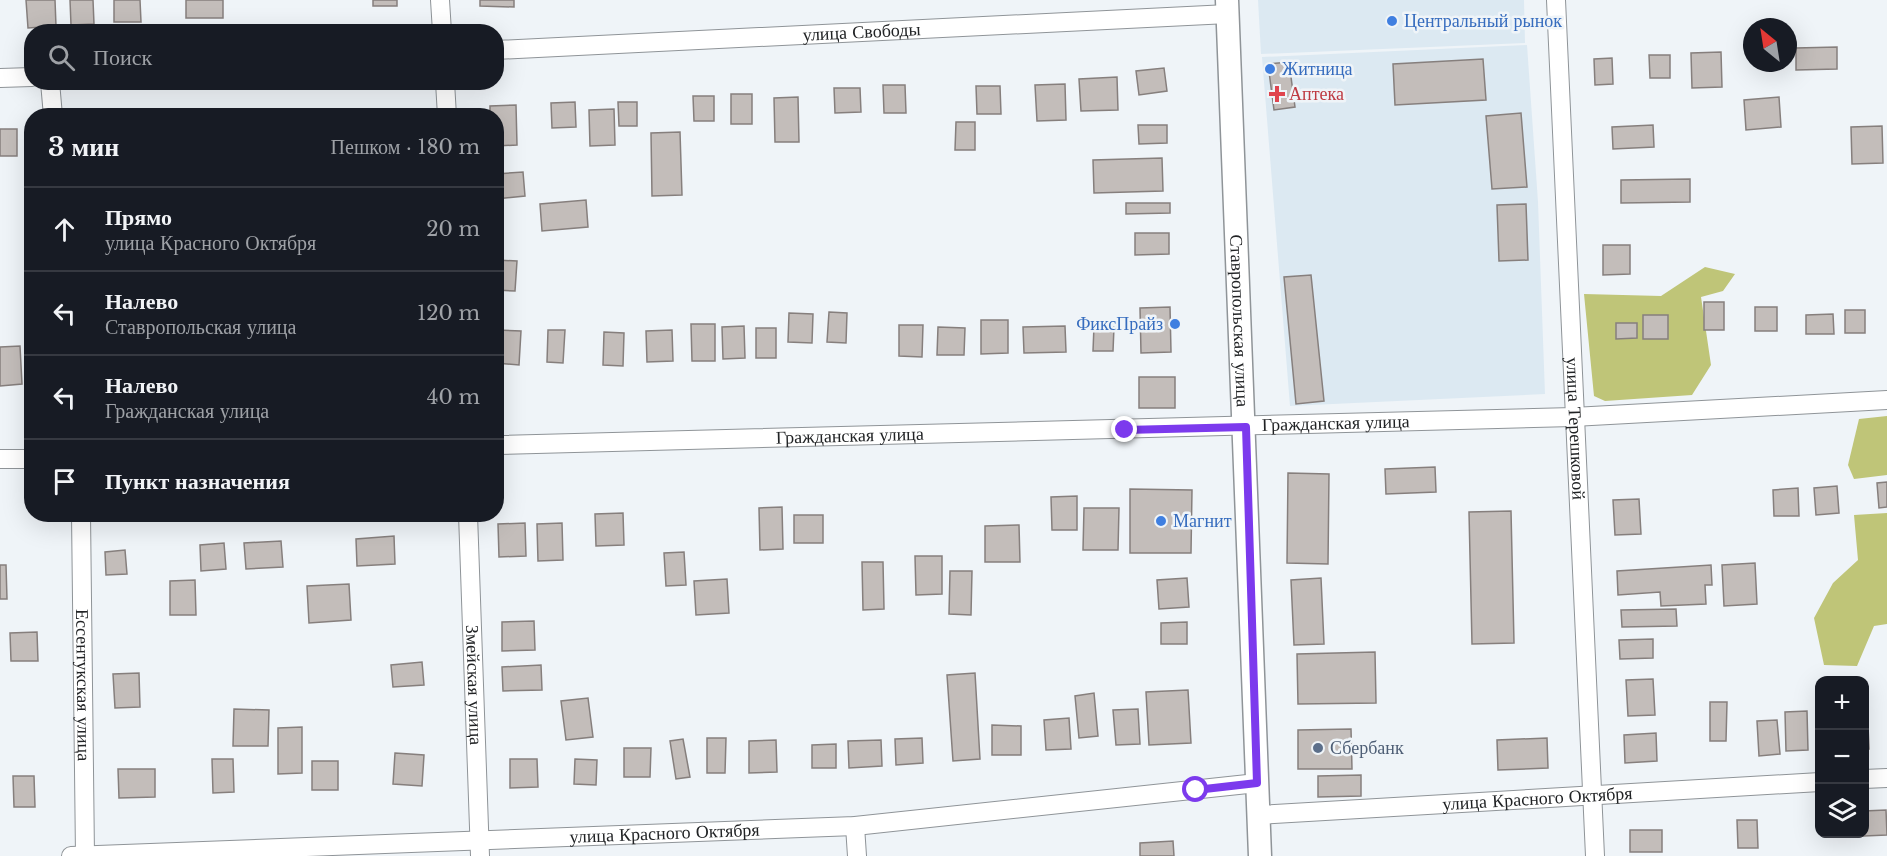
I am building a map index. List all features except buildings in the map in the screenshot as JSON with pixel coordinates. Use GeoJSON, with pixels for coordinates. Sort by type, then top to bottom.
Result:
{"type":"FeatureCollection","features":[{"type":"Feature","properties":{"kind":"street"},"geometry":{"type":"LineString","coordinates":[[440,0],[442,24]]}},
{"type":"Feature","properties":{"kind":"street","name":"улица Терешковой"},"geometry":{"type":"LineString","coordinates":[[1556,0],[1573,417],[1595,856]]}},
{"type":"Feature","properties":{"kind":"street","name":"улица Свободы"},"geometry":{"type":"LineString","coordinates":[[504,50],[1228,7]]}},
{"type":"Feature","properties":{"kind":"street","name":"Ставропольская улица"},"geometry":{"type":"LineString","coordinates":[[1228,7],[1246,427],[1260,856]]}},
{"type":"Feature","properties":{"kind":"street"},"geometry":{"type":"LineString","coordinates":[[0,78],[24,77]]}},
{"type":"Feature","properties":{"kind":"street"},"geometry":{"type":"LineString","coordinates":[[51,90],[52,108]]}},
{"type":"Feature","properties":{"kind":"street"},"geometry":{"type":"LineString","coordinates":[[445,90],[447,108]]}},
{"type":"Feature","properties":{"kind":"street","name":"Гражданская улица"},"geometry":{"type":"LineString","coordinates":[[504,445],[1573,417],[1887,400]]}},
{"type":"Feature","properties":{"kind":"street"},"geometry":{"type":"LineString","coordinates":[[0,459],[24,459]]}},
{"type":"Feature","properties":{"kind":"street","name":"Ессентукская улица"},"geometry":{"type":"LineString","coordinates":[[81,522],[84,856]]}},
{"type":"Feature","properties":{"kind":"street","name":"Змейская улица"},"geometry":{"type":"LineString","coordinates":[[468,522],[480,848]]}},
{"type":"Feature","properties":{"kind":"street"},"geometry":{"type":"LineString","coordinates":[[1869,779],[1887,778]]}},
{"type":"Feature","properties":{"kind":"street","name":"улица Красного Октября"},"geometry":{"type":"LineString","coordinates":[[1258,815],[1815,782]]}},
{"type":"Feature","properties":{"kind":"street","name":"улица Красного Октября"},"geometry":{"type":"LineString","coordinates":[[71,856],[480,848],[855,826],[1257,783]]}},
{"type":"Feature","properties":{"kind":"street"},"geometry":{"type":"LineString","coordinates":[[855,826],[857,856]]}},
{"type":"Feature","properties":{"kind":"shaded area","name":"Центральный рынок"},"geometry":{"type":"Polygon","coordinates":[[[1258,0],[1524,0],[1525,43],[1261,54],[1258,0]]]}},
{"type":"Feature","properties":{"kind":"shaded area"},"geometry":{"type":"Polygon","coordinates":[[[1527,45],[1538,202],[1545,394],[1290,406],[1262,57],[1527,45]]]}},
{"type":"Feature","properties":{"kind":"green space"},"geometry":{"type":"Polygon","coordinates":[[[1705,267],[1735,274],[1723,291],[1701,297],[1711,365],[1692,395],[1605,401],[1594,396],[1584,294],[1661,296],[1705,267]]]}},
{"type":"Feature","properties":{"kind":"green space"},"geometry":{"type":"Polygon","coordinates":[[[1887,416],[1887,475],[1854,479],[1848,465],[1859,419],[1887,416]]]}},
{"type":"Feature","properties":{"kind":"green space"},"geometry":{"type":"Polygon","coordinates":[[[1887,513],[1887,624],[1874,626],[1857,666],[1824,665],[1814,618],[1833,583],[1858,560],[1854,515],[1887,513]]]}},
{"type":"Feature","properties":{"kind":"place","name":"Центральный рынок"},"geometry":{"type":"Point","coordinates":[1392,21]}},
{"type":"Feature","properties":{"kind":"place","name":"Житница"},"geometry":{"type":"Point","coordinates":[1270,69]}},
{"type":"Feature","properties":{"kind":"place","name":"Аптека"},"geometry":{"type":"Point","coordinates":[1277,94]}},
{"type":"Feature","properties":{"kind":"place","name":"ФиксПрайз"},"geometry":{"type":"Point","coordinates":[1175,324]}},
{"type":"Feature","properties":{"kind":"place","name":"Магнит"},"geometry":{"type":"Point","coordinates":[1161,521]}},
{"type":"Feature","properties":{"kind":"place","name":"Сбербанк"},"geometry":{"type":"Point","coordinates":[1318,748]}},
{"type":"Feature","properties":{"kind":"route"},"geometry":{"type":"LineString","coordinates":[[1125,430],[1246,427],[1257,783],[1196,790]]}}]}
